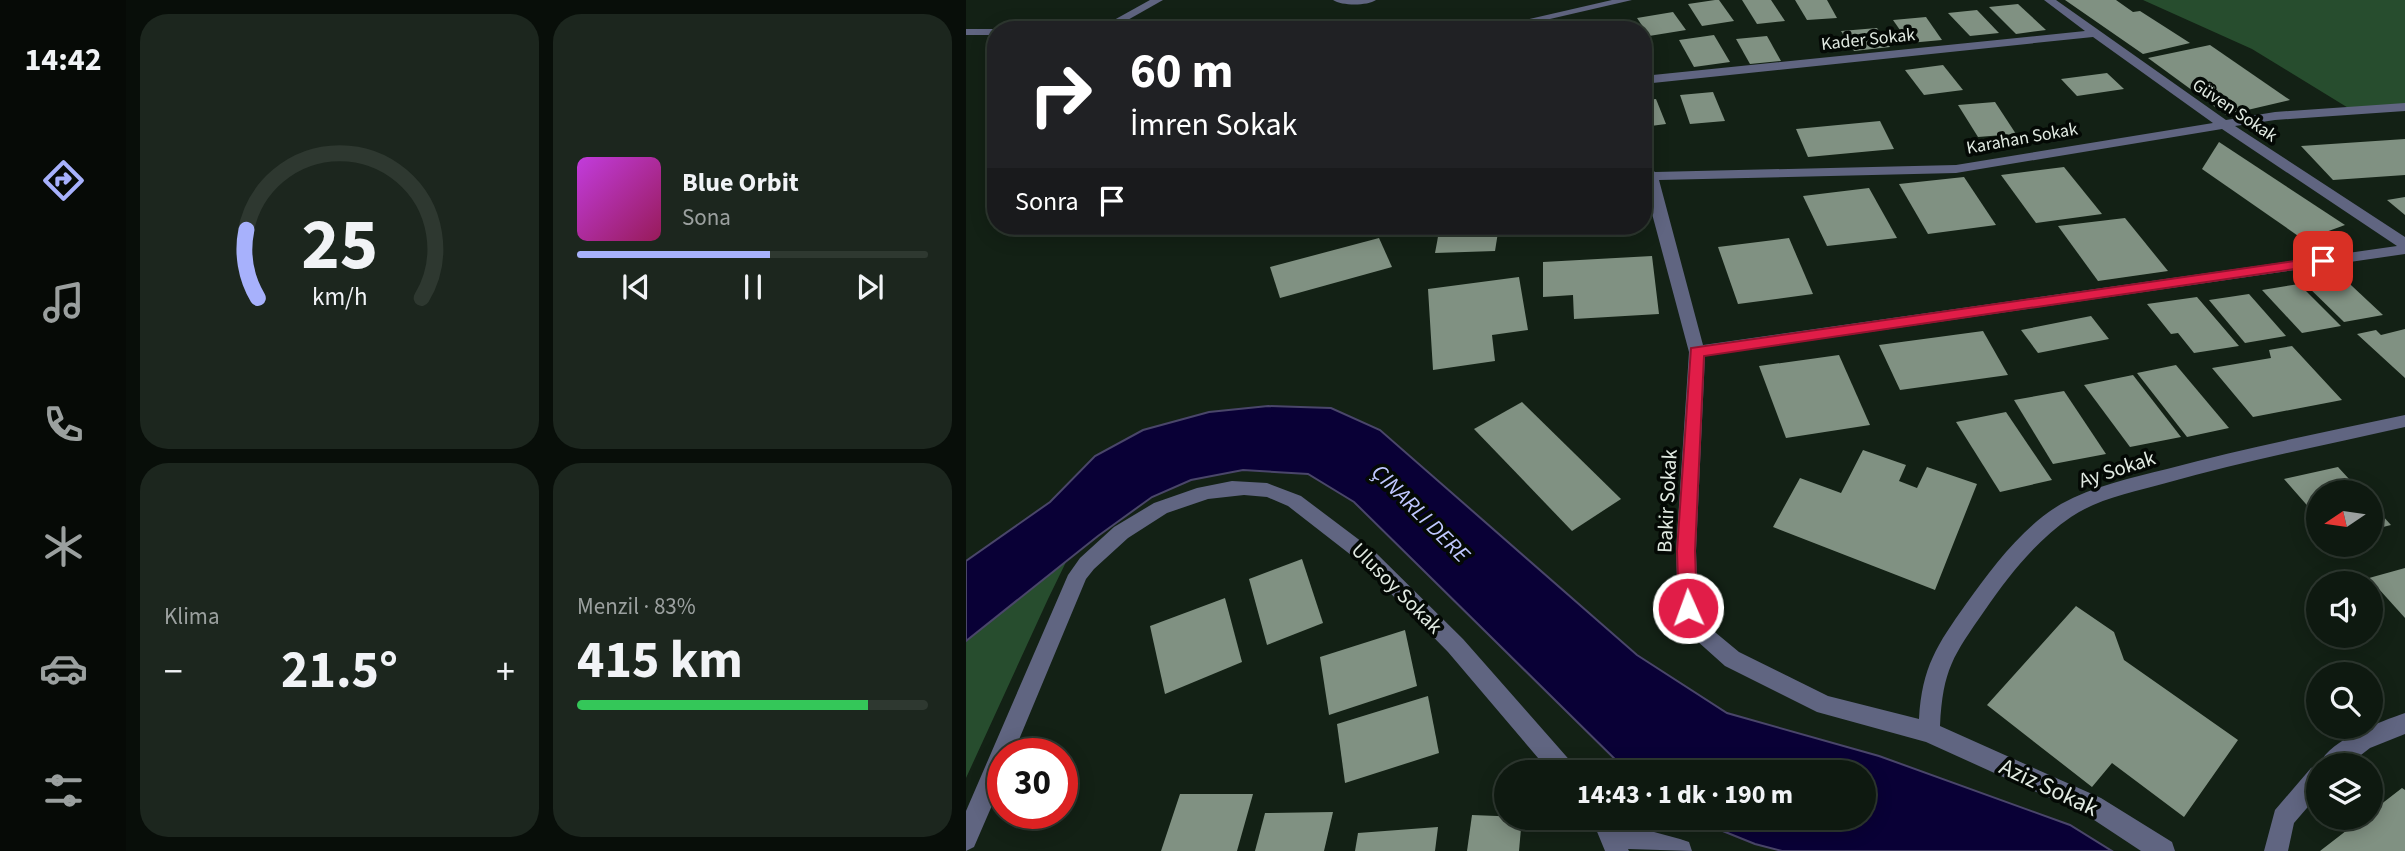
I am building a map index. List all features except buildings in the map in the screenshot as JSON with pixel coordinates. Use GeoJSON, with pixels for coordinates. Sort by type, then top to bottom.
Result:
{"type":"FeatureCollection","features":[{"type":"Feature","properties":{"kind":"street"},"geometry":{"type":"LineString","coordinates":[[1118,21],[1157,0]]}},
{"type":"Feature","properties":{"kind":"street"},"geometry":{"type":"LineString","coordinates":[[1338,0],[1369,0]]}},
{"type":"Feature","properties":{"kind":"street"},"geometry":{"type":"LineString","coordinates":[[1528,21],[1627,0]]}},
{"type":"Feature","properties":{"kind":"street","name":"Güven Sokak"},"geometry":{"type":"LineString","coordinates":[[2049,0],[2223,124],[2405,247]]}},
{"type":"Feature","properties":{"kind":"street"},"geometry":{"type":"LineString","coordinates":[[966,32],[987,32]]}},
{"type":"Feature","properties":{"kind":"street","name":"Kader Sokak"},"geometry":{"type":"LineString","coordinates":[[1652,78],[2096,33]]}},
{"type":"Feature","properties":{"kind":"street","name":"Karahan Sokak"},"geometry":{"type":"LineString","coordinates":[[1652,172],[1956,169],[2223,124],[2337,110],[2405,107]]}},
{"type":"Feature","properties":{"kind":"street","name":"Bakir Sokak"},"geometry":{"type":"LineString","coordinates":[[1652,193],[1697,352],[1686,551],[1688,608],[1703,634],[1731,659],[1825,705],[1929,733]]}},
{"type":"Feature","properties":{"kind":"street"},"geometry":{"type":"LineString","coordinates":[[1697,352],[2405,247]]}},
{"type":"Feature","properties":{"kind":"street","name":"Ay Sokak"},"geometry":{"type":"LineString","coordinates":[[1929,733],[1931,691],[1943,654],[1996,578],[2037,533],[2067,510],[2107,492],[2214,463],[2405,421]]}},
{"type":"Feature","properties":{"kind":"street","name":"Ulusoy Sokak"},"geometry":{"type":"LineString","coordinates":[[966,839],[1078,575],[1091,557],[1158,508],[1219,490],[1245,487],[1267,489],[1287,496],[1311,510],[1376,561],[1554,760]]}},
{"type":"Feature","properties":{"kind":"street"},"geometry":{"type":"LineString","coordinates":[[2346,753],[2362,741],[2405,723]]}},
{"type":"Feature","properties":{"kind":"street","name":"Aziz Sokak"},"geometry":{"type":"LineString","coordinates":[[1929,733],[2093,806],[2163,851]]}},
{"type":"Feature","properties":{"kind":"street"},"geometry":{"type":"LineString","coordinates":[[2276,851],[2283,818],[2306,791]]}},
{"type":"Feature","properties":{"kind":"street"},"geometry":{"type":"LineString","coordinates":[[1610,833],[1680,851]]}},
{"type":"Feature","properties":{"kind":"green space"},"geometry":{"type":"Polygon","coordinates":[[[2143,0],[2405,0],[2405,107],[2350,109],[2252,49],[2143,0]]]}},
{"type":"Feature","properties":{"kind":"green space"},"geometry":{"type":"Polygon","coordinates":[[[1106,480],[1048,599],[966,778],[966,600],[1106,480]]]}},
{"type":"Feature","properties":{"kind":"water","name":"ÇINARLI DERE"},"geometry":{"type":"Polygon","coordinates":[[[1268,406],[1331,408],[1380,430],[1637,655],[1727,713],[1879,756],[2070,825],[2112,851],[1782,851],[1720,830],[1876,830],[1876,760],[1616,760],[1354,502],[1308,474],[1243,470],[1191,480],[1152,497],[1098,536],[966,641],[966,561],[1050,502],[1095,456],[1143,430],[1209,412],[1268,406]]]}},
{"type":"Feature","properties":{"kind":"route"},"geometry":{"type":"LineString","coordinates":[[1688,608],[1686,551],[1697,352],[2323,261]]}}]}
